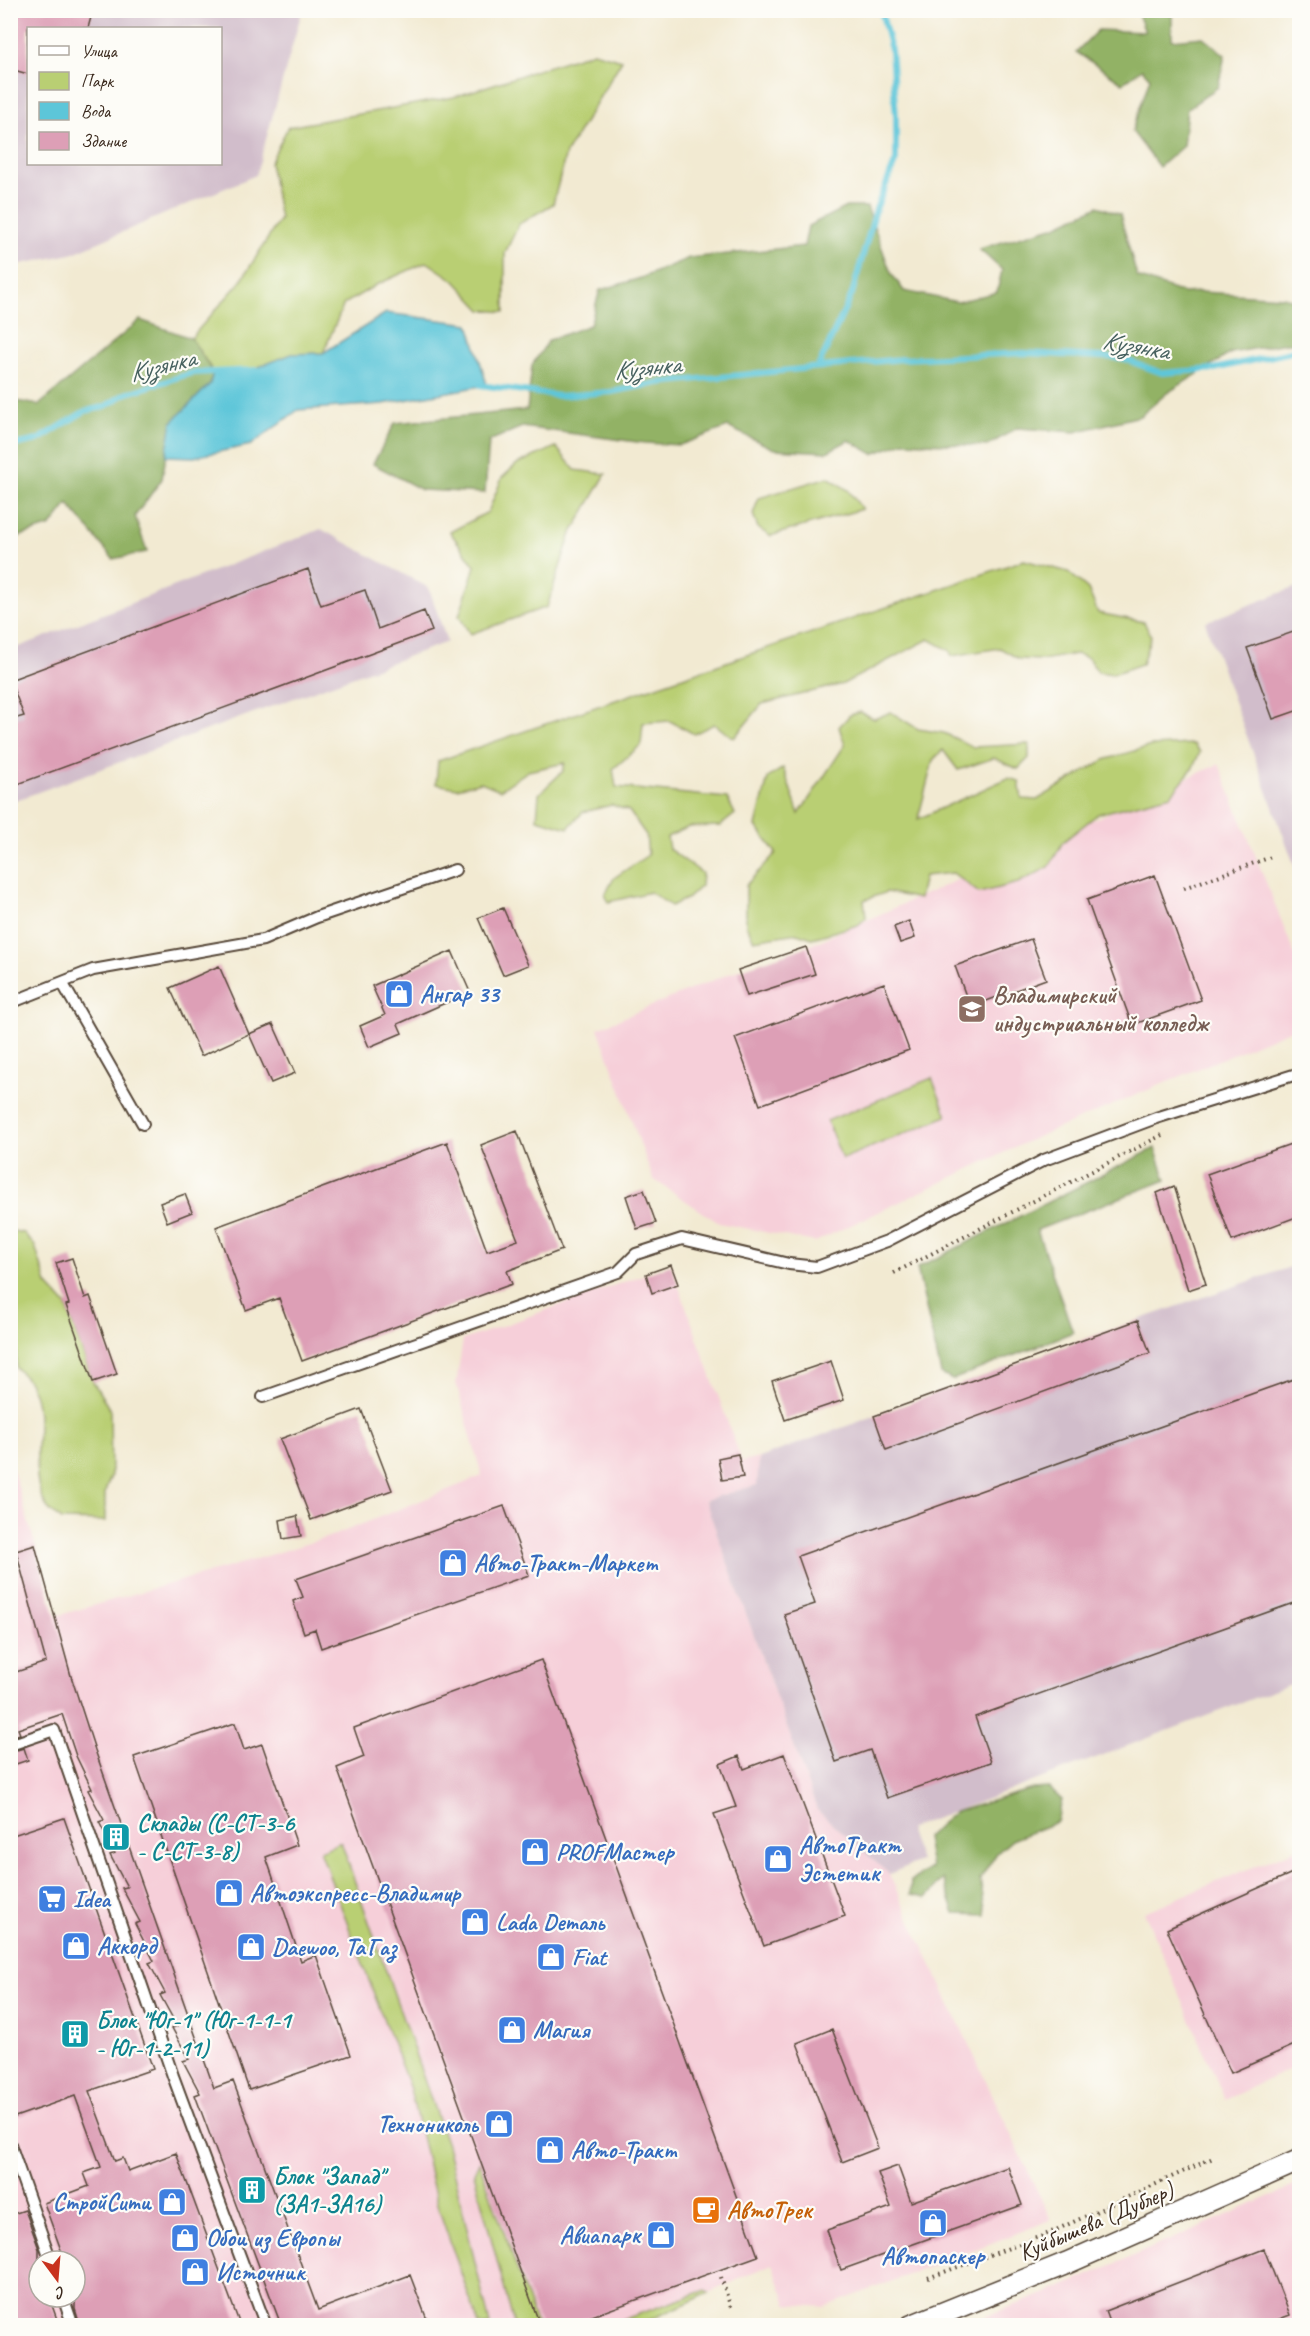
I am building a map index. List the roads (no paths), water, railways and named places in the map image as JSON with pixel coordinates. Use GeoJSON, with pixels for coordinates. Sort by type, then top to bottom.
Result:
{"type":"FeatureCollection","features":[{"type":"Feature","properties":{"kind":"street","name":"Куйбышева (Дублер)"},"geometry":{"type":"LineString","coordinates":[[911,2325],[1067,2263],[1299,2160]]}},
{"type":"Feature","properties":{"kind":"lane"},"geometry":{"type":"LineString","coordinates":[[10,1004],[93,970],[262,940],[317,917],[455,870]]}},
{"type":"Feature","properties":{"kind":"lane"},"geometry":{"type":"LineString","coordinates":[[63,984],[143,1124]]}},
{"type":"Feature","properties":{"kind":"lane"},"geometry":{"type":"LineString","coordinates":[[263,1397],[618,1272],[636,1254],[682,1239],[789,1264],[817,1267],[887,1241],[1044,1160],[1156,1118],[1299,1073]]}},
{"type":"Feature","properties":{"kind":"lane"},"geometry":{"type":"LineString","coordinates":[[10,1745],[54,1730],[170,2065],[266,2325]]}},
{"type":"Feature","properties":{"kind":"lane"},"geometry":{"type":"LineString","coordinates":[[10,2144],[47,2249]]}},
{"type":"Feature","properties":{"kind":"lane"},"geometry":{"type":"LineString","coordinates":[[68,2309],[74,2325]]}},
{"type":"Feature","properties":{"kind":"water"},"geometry":{"type":"Polygon","coordinates":[[[386,313],[469,324],[487,385],[383,404],[298,410],[251,445],[194,457],[166,456],[172,422],[210,384],[213,372],[251,370],[292,354],[323,353],[386,313]]]}},
{"type":"Feature","properties":{"kind":"waterway"},"geometry":{"type":"LineString","coordinates":[[818,367],[852,294],[876,209],[896,160],[896,117],[891,50],[881,10]]}},
{"type":"Feature","properties":{"kind":"waterway","name":"Кузянка"},"geometry":{"type":"LineString","coordinates":[[480,385],[559,396],[611,392],[658,383],[902,359],[1024,353],[1121,358],[1162,373],[1214,369],[1300,350]]}},
{"type":"Feature","properties":{"kind":"waterway","name":"Кузянка"},"geometry":{"type":"LineString","coordinates":[[10,446],[38,440],[85,411],[104,407],[125,394],[192,373],[258,370]]}},
{"type":"Feature","properties":{"kind":"place","name":"Ангар 33"},"geometry":{"type":"Point","coordinates":[399,994]}},
{"type":"Feature","properties":{"kind":"place","name":"Владимирский индустриальный колледж"},"geometry":{"type":"Point","coordinates":[972,1009]}},
{"type":"Feature","properties":{"kind":"place","name":"Авто-Тракт-Маркет"},"geometry":{"type":"Point","coordinates":[453,1563]}},
{"type":"Feature","properties":{"kind":"place","name":"Склады (С-СТ-3-6 - С-СТ-3-8)"},"geometry":{"type":"Point","coordinates":[116,1837]}},
{"type":"Feature","properties":{"kind":"place","name":"PROFМастер"},"geometry":{"type":"Point","coordinates":[535,1852]}},
{"type":"Feature","properties":{"kind":"place","name":"АвтоТракт Эстетик"},"geometry":{"type":"Point","coordinates":[778,1859]}},
{"type":"Feature","properties":{"kind":"place","name":"Автоэкспресс-Владимир"},"geometry":{"type":"Point","coordinates":[229,1893]}},
{"type":"Feature","properties":{"kind":"place","name":"Idea"},"geometry":{"type":"Point","coordinates":[52,1899]}},
{"type":"Feature","properties":{"kind":"place","name":"Lada Dеталь"},"geometry":{"type":"Point","coordinates":[475,1922]}},
{"type":"Feature","properties":{"kind":"place","name":"Аккорд"},"geometry":{"type":"Point","coordinates":[76,1946]}},
{"type":"Feature","properties":{"kind":"place","name":"Daewoo, ТаГаз"},"geometry":{"type":"Point","coordinates":[251,1947]}},
{"type":"Feature","properties":{"kind":"place","name":"Fiat"},"geometry":{"type":"Point","coordinates":[551,1957]}},
{"type":"Feature","properties":{"kind":"place","name":"Магия"},"geometry":{"type":"Point","coordinates":[512,2030]}},
{"type":"Feature","properties":{"kind":"place","name":"Блок \"Юг-1\" (Юг-1-1-1 - Юг-1-2-11)"},"geometry":{"type":"Point","coordinates":[75,2034]}},
{"type":"Feature","properties":{"kind":"place","name":"Технониколь"},"geometry":{"type":"Point","coordinates":[499,2124]}},
{"type":"Feature","properties":{"kind":"place","name":"Авто-Тракт"},"geometry":{"type":"Point","coordinates":[550,2150]}},
{"type":"Feature","properties":{"kind":"place","name":"Блок \"Запад\" (ЗА1-ЗА16)"},"geometry":{"type":"Point","coordinates":[252,2190]}},
{"type":"Feature","properties":{"kind":"place","name":"СтройСити"},"geometry":{"type":"Point","coordinates":[172,2202]}},
{"type":"Feature","properties":{"kind":"place","name":"АвтоТрек"},"geometry":{"type":"Point","coordinates":[706,2210]}},
{"type":"Feature","properties":{"kind":"place","name":"Автопаскер"},"geometry":{"type":"Point","coordinates":[933,2223]}},
{"type":"Feature","properties":{"kind":"place","name":"Авиапарк"},"geometry":{"type":"Point","coordinates":[661,2235]}},
{"type":"Feature","properties":{"kind":"place","name":"Обои из Европы"},"geometry":{"type":"Point","coordinates":[185,2238]}},
{"type":"Feature","properties":{"kind":"place","name":"Источник"},"geometry":{"type":"Point","coordinates":[195,2272]}}]}
